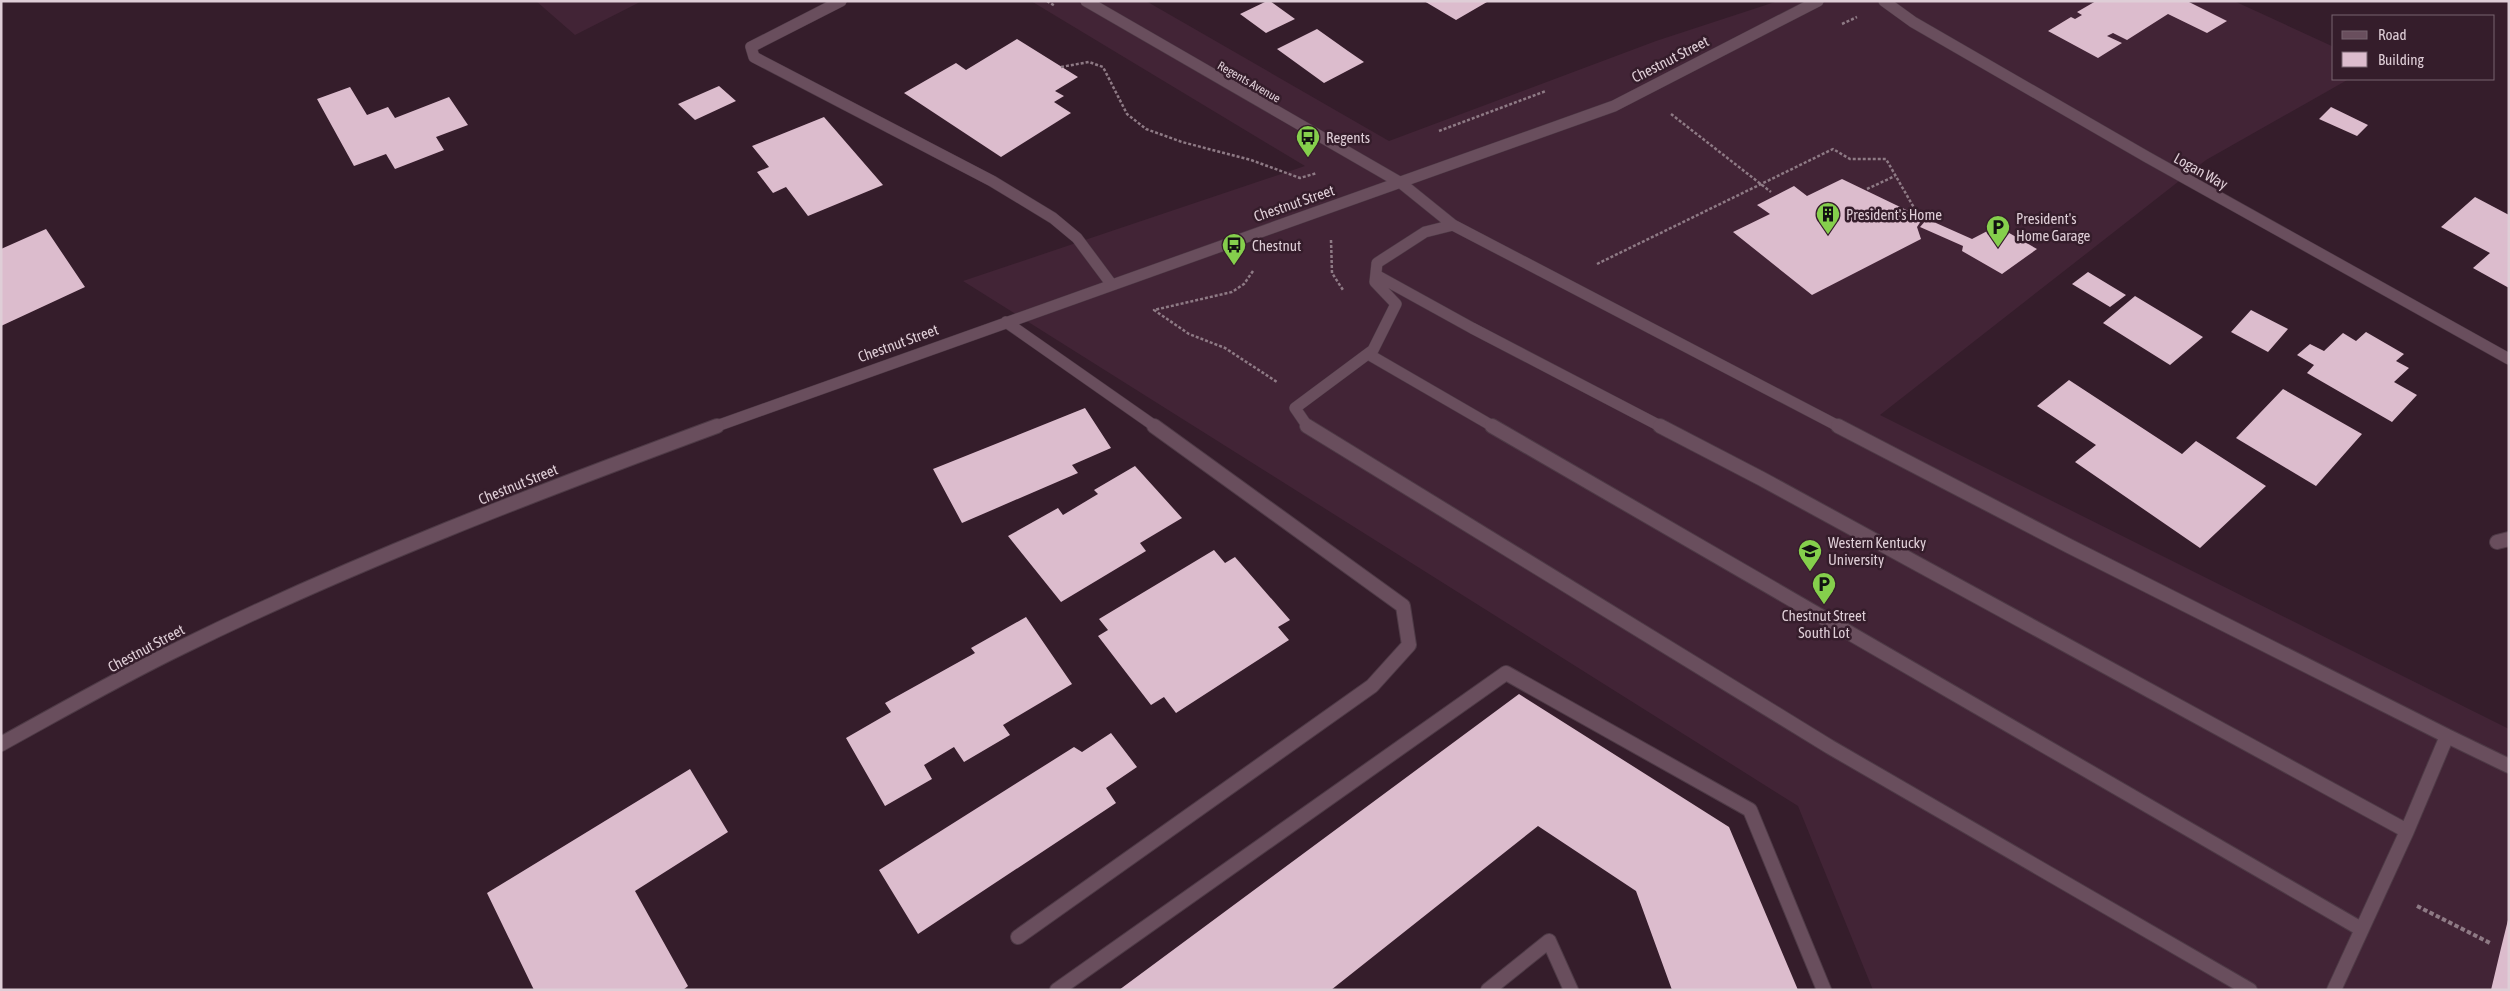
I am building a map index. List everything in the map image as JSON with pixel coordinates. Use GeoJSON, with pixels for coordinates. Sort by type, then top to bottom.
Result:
{"type":"FeatureCollection","features":[{"type":"Feature","properties":{"kind":"street"},"geometry":{"type":"LineString","coordinates":[[841,1],[764,38],[752,47],[754,57],[992,182],[1052,218],[1077,238],[1112,285]]}},
{"type":"Feature","properties":{"kind":"street","name":"Regents Avenue"},"geometry":{"type":"LineString","coordinates":[[1086,1],[1401,183],[1453,224],[2069,546],[2509,766]]}},
{"type":"Feature","properties":{"kind":"street","name":"Chestnut Street"},"geometry":{"type":"LineString","coordinates":[[1,744],[207,634],[421,540],[626,458],[1614,106],[1818,1]]}},
{"type":"Feature","properties":{"kind":"street","name":"Logan Way"},"geometry":{"type":"LineString","coordinates":[[1884,1],[1913,22],[2147,157],[2509,359]]}},
{"type":"Feature","properties":{"kind":"street"},"geometry":{"type":"LineString","coordinates":[[1453,224],[1426,232],[1378,263],[1376,282],[1396,304],[1373,350],[1295,408],[1309,428],[1830,747],[2250,990]]}},
{"type":"Feature","properties":{"kind":"street"},"geometry":{"type":"LineString","coordinates":[[1376,275],[1472,328],[1762,479],[2407,831]]}},
{"type":"Feature","properties":{"kind":"street"},"geometry":{"type":"LineString","coordinates":[[1006,322],[1213,467],[1403,606],[1409,645],[1372,686],[1018,937]]}},
{"type":"Feature","properties":{"kind":"street"},"geometry":{"type":"LineString","coordinates":[[1368,354],[2361,929]]}},
{"type":"Feature","properties":{"kind":"street"},"geometry":{"type":"LineString","coordinates":[[1056,990],[1506,672],[1750,810],[1824,990]]}},
{"type":"Feature","properties":{"kind":"street"},"geometry":{"type":"LineString","coordinates":[[2334,990],[2407,831],[2447,736]]}},
{"type":"Feature","properties":{"kind":"street"},"geometry":{"type":"LineString","coordinates":[[1488,990],[1549,941],[1571,990]]}},
{"type":"Feature","properties":{"kind":"path"},"geometry":{"type":"LineString","coordinates":[[1061,67],[1089,62],[1103,67],[1127,114],[1146,129],[1182,142],[1251,160],[1300,178],[1321,171]]}},
{"type":"Feature","properties":{"kind":"path"},"geometry":{"type":"LineString","coordinates":[[1434,133],[1546,91]]}},
{"type":"Feature","properties":{"kind":"path"},"geometry":{"type":"LineString","coordinates":[[1665,110],[1771,192]]}},
{"type":"Feature","properties":{"kind":"path"},"geometry":{"type":"LineString","coordinates":[[1590,268],[1833,148],[1850,159],[1886,159],[1917,213]]}},
{"type":"Feature","properties":{"kind":"path"},"geometry":{"type":"LineString","coordinates":[[1866,189],[1895,176]]}},
{"type":"Feature","properties":{"kind":"path"},"geometry":{"type":"LineString","coordinates":[[1322,243],[1339,237]]}},
{"type":"Feature","properties":{"kind":"path"},"geometry":{"type":"LineString","coordinates":[[1256,267],[1244,284],[1232,292],[1154,310],[1189,334],[1225,348],[1281,385]]}},
{"type":"Feature","properties":{"kind":"path"},"geometry":{"type":"LineString","coordinates":[[2417,906],[2490,944]]}},
{"type":"Feature","properties":{"kind":"shaded area"},"geometry":{"type":"Polygon","coordinates":[[[536,1],[642,1],[575,35],[536,1]]]}},
{"type":"Feature","properties":{"kind":"shaded area","name":"Western Kentucky University"},"geometry":{"type":"Polygon","coordinates":[[[1031,1],[1146,1],[1389,141],[1656,41],[1778,1],[2234,1],[2332,46],[2332,80],[2347,80],[2206,160],[1880,415],[2509,729],[2509,990],[1873,990],[1798,806],[963,281],[1305,166],[1031,1]]]}},
{"type":"Feature","properties":{"kind":"building"},"geometry":{"type":"Polygon","coordinates":[[[1270,1],[1295,19],[1266,33],[1240,14],[1270,1]]]}},
{"type":"Feature","properties":{"kind":"building"},"geometry":{"type":"Polygon","coordinates":[[[1424,1],[1485,1],[1487,2],[1456,20],[1424,1]]]}},
{"type":"Feature","properties":{"kind":"building"},"geometry":{"type":"Polygon","coordinates":[[[2096,1],[2187,1],[2227,21],[2207,33],[2168,14],[2127,40],[2113,33],[2107,36],[2122,43],[2098,58],[2048,31],[2071,17],[2075,19],[2082,15],[2077,12],[2096,1]]]}},
{"type":"Feature","properties":{"kind":"building"},"geometry":{"type":"Polygon","coordinates":[[[1317,29],[1364,62],[1324,83],[1277,49],[1317,29]]]}},
{"type":"Feature","properties":{"kind":"building"},"geometry":{"type":"Polygon","coordinates":[[[1017,39],[1078,77],[1055,91],[1064,96],[1054,102],[1071,113],[1001,157],[904,93],[956,63],[966,70],[1017,39]]]}},
{"type":"Feature","properties":{"kind":"building"},"geometry":{"type":"Polygon","coordinates":[[[719,86],[736,101],[695,120],[678,104],[719,86]]]}},
{"type":"Feature","properties":{"kind":"building"},"geometry":{"type":"Polygon","coordinates":[[[350,87],[367,115],[388,107],[395,118],[449,97],[468,125],[436,137],[444,150],[395,169],[386,154],[354,166],[317,99],[350,87]]]}},
{"type":"Feature","properties":{"kind":"building"},"geometry":{"type":"Polygon","coordinates":[[[2331,107],[2368,125],[2357,136],[2319,119],[2331,107]]]}},
{"type":"Feature","properties":{"kind":"building"},"geometry":{"type":"Polygon","coordinates":[[[824,117],[883,185],[808,216],[786,187],[773,193],[757,172],[769,167],[752,146],[824,117]]]}},
{"type":"Feature","properties":{"kind":"building","name":"President's Home"},"geometry":{"type":"Polygon","coordinates":[[[1842,179],[1923,218],[1917,227],[1921,239],[1812,295],[1733,232],[1770,214],[1757,205],[1794,186],[1807,196],[1842,179]]]}},
{"type":"Feature","properties":{"kind":"building"},"geometry":{"type":"Polygon","coordinates":[[[2475,197],[2509,215],[2509,288],[2473,268],[2490,253],[2441,227],[2475,197]]]}},
{"type":"Feature","properties":{"kind":"building","name":"President's Home Garage"},"geometry":{"type":"Polygon","coordinates":[[[1927,219],[1972,239],[1997,226],[2037,249],[2002,274],[1962,251],[1963,246],[1920,227],[1927,219]]]}},
{"type":"Feature","properties":{"kind":"building"},"geometry":{"type":"Polygon","coordinates":[[[46,229],[85,287],[1,326],[1,249],[46,229]]]}},
{"type":"Feature","properties":{"kind":"building"},"geometry":{"type":"Polygon","coordinates":[[[2088,272],[2126,295],[2110,307],[2072,284],[2088,272]]]}},
{"type":"Feature","properties":{"kind":"building"},"geometry":{"type":"Polygon","coordinates":[[[2135,296],[2203,337],[2170,365],[2103,323],[2135,296]]]}},
{"type":"Feature","properties":{"kind":"building"},"geometry":{"type":"Polygon","coordinates":[[[2251,310],[2288,329],[2268,352],[2231,332],[2251,310]]]}},
{"type":"Feature","properties":{"kind":"building"},"geometry":{"type":"Polygon","coordinates":[[[2366,332],[2404,354],[2396,361],[2409,368],[2394,382],[2417,395],[2392,422],[2307,373],[2314,365],[2297,355],[2310,344],[2324,351],[2343,333],[2356,341],[2366,332]]]}},
{"type":"Feature","properties":{"kind":"building"},"geometry":{"type":"Polygon","coordinates":[[[2069,380],[2182,454],[2196,441],[2266,486],[2200,548],[2075,462],[2096,445],[2037,406],[2069,380]]]}},
{"type":"Feature","properties":{"kind":"building"},"geometry":{"type":"Polygon","coordinates":[[[2283,389],[2362,434],[2316,486],[2236,438],[2283,389]]]}},
{"type":"Feature","properties":{"kind":"building"},"geometry":{"type":"Polygon","coordinates":[[[1085,408],[1111,448],[1072,465],[1078,473],[962,523],[933,469],[1085,408]]]}},
{"type":"Feature","properties":{"kind":"building"},"geometry":{"type":"Polygon","coordinates":[[[1135,466],[1182,518],[1140,543],[1146,551],[1061,602],[1008,536],[1058,508],[1063,515],[1098,494],[1094,490],[1135,466]]]}},
{"type":"Feature","properties":{"kind":"building"},"geometry":{"type":"Polygon","coordinates":[[[1214,550],[1225,563],[1235,557],[1290,620],[1278,627],[1289,640],[1176,713],[1164,697],[1151,705],[1098,636],[1108,630],[1099,619],[1214,550]]]}},
{"type":"Feature","properties":{"kind":"building"},"geometry":{"type":"Polygon","coordinates":[[[1026,617],[1072,684],[1003,725],[1010,735],[964,762],[954,747],[924,765],[932,779],[885,806],[846,738],[891,712],[885,703],[975,653],[971,648],[1026,617]]]}},
{"type":"Feature","properties":{"kind":"building"},"geometry":{"type":"Polygon","coordinates":[[[1519,694],[1729,827],[1798,990],[1672,990],[1636,891],[1538,826],[1331,990],[1119,990],[1519,694]]]}},
{"type":"Feature","properties":{"kind":"building"},"geometry":{"type":"Polygon","coordinates":[[[1111,733],[1137,767],[1106,788],[1116,803],[918,934],[879,870],[1074,747],[1082,752],[1111,733]]]}},
{"type":"Feature","properties":{"kind":"building"},"geometry":{"type":"Polygon","coordinates":[[[690,769],[728,832],[635,891],[688,986],[683,990],[534,990],[487,893],[690,769]]]}},
{"type":"Feature","properties":{"kind":"building"},"geometry":{"type":"Polygon","coordinates":[[[2508,920],[2509,990],[2491,990],[2501,948],[2508,920]]]}},
{"type":"Feature","properties":{"kind":"place","name":"Regents"},"geometry":{"type":"Point","coordinates":[1308,158]}},
{"type":"Feature","properties":{"kind":"place","name":"President's Home"},"geometry":{"type":"Point","coordinates":[1828,235]}},
{"type":"Feature","properties":{"kind":"place","name":"President's Home Garage"},"geometry":{"type":"Point","coordinates":[1998,248]}},
{"type":"Feature","properties":{"kind":"place","name":"Chestnut"},"geometry":{"type":"Point","coordinates":[1234,266]}},
{"type":"Feature","properties":{"kind":"place","name":"Western Kentucky University"},"geometry":{"type":"Point","coordinates":[1810,572]}},
{"type":"Feature","properties":{"kind":"place","name":"Chestnut Street South Lot"},"geometry":{"type":"Point","coordinates":[1824,605]}}]}
